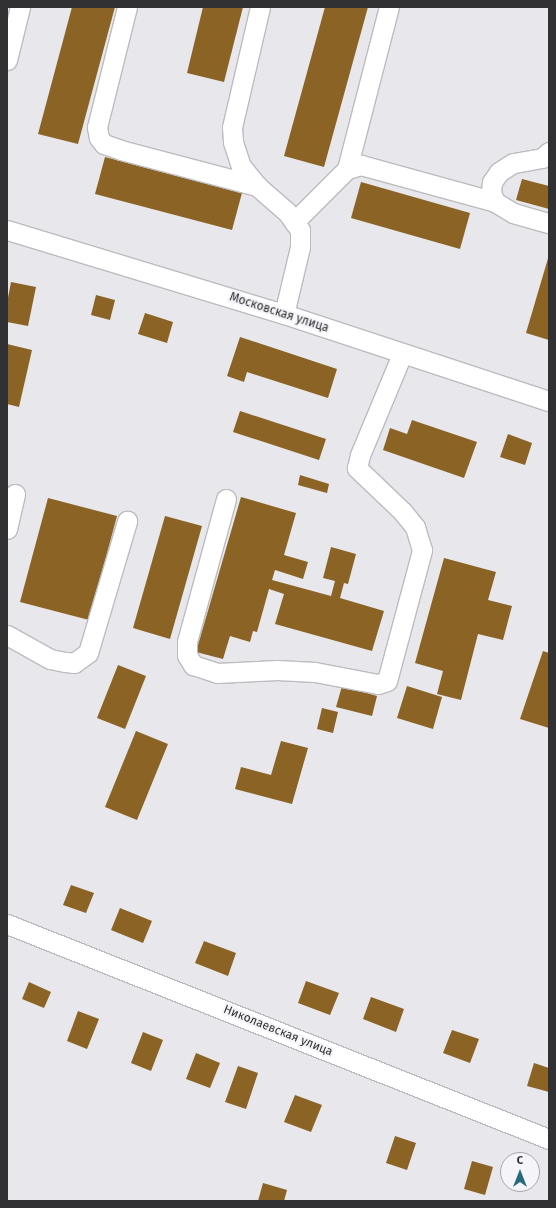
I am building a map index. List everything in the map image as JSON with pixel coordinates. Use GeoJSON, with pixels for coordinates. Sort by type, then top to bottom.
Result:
{"type":"FeatureCollection","features":[{"type":"Feature","properties":{"kind":"street"},"geometry":{"type":"LineString","coordinates":[[7,60],[20,7]]}},
{"type":"Feature","properties":{"kind":"street"},"geometry":{"type":"LineString","coordinates":[[127,7],[97,127],[99,138],[104,144],[121,150],[257,186]]}},
{"type":"Feature","properties":{"kind":"street"},"geometry":{"type":"LineString","coordinates":[[260,7],[232,127],[233,142],[241,166],[257,186],[287,212],[300,230],[300,247],[284,314]]}},
{"type":"Feature","properties":{"kind":"street"},"geometry":{"type":"LineString","coordinates":[[294,222],[347,168],[389,7]]}},
{"type":"Feature","properties":{"kind":"street"},"geometry":{"type":"LineString","coordinates":[[495,202],[491,192],[492,182],[499,172],[513,163],[542,158],[549,152]]}},
{"type":"Feature","properties":{"kind":"street"},"geometry":{"type":"LineString","coordinates":[[347,168],[361,165],[495,202],[513,213],[549,224]]}},
{"type":"Feature","properties":{"kind":"street","name":"Московская улица"},"geometry":{"type":"LineString","coordinates":[[7,230],[284,314],[549,401]]}},
{"type":"Feature","properties":{"kind":"street"},"geometry":{"type":"LineString","coordinates":[[226,499],[187,642],[187,655],[193,665],[217,674],[277,670],[315,672],[378,684],[387,681],[422,550],[415,527],[403,512],[358,468],[360,455],[402,354]]}},
{"type":"Feature","properties":{"kind":"street"},"geometry":{"type":"LineString","coordinates":[[7,529],[15,494]]}},
{"type":"Feature","properties":{"kind":"street"},"geometry":{"type":"LineString","coordinates":[[7,635],[50,658],[66,662],[74,663],[88,653],[127,521]]}},
{"type":"Feature","properties":{"kind":"street","name":"Николаевская улица"},"geometry":{"type":"LineString","coordinates":[[7,924],[549,1138]]}},
{"type":"Feature","properties":{"kind":"building"},"geometry":{"type":"Polygon","coordinates":[[[72,7],[115,7],[78,144],[38,134],[72,7]]]}},
{"type":"Feature","properties":{"kind":"building"},"geometry":{"type":"Polygon","coordinates":[[[203,7],[243,7],[224,82],[187,73],[203,7]]]}},
{"type":"Feature","properties":{"kind":"building"},"geometry":{"type":"Polygon","coordinates":[[[325,7],[368,7],[324,167],[284,156],[325,7]]]}},
{"type":"Feature","properties":{"kind":"building"},"geometry":{"type":"Polygon","coordinates":[[[105,157],[242,193],[232,230],[95,194],[105,157]]]}},
{"type":"Feature","properties":{"kind":"building"},"geometry":{"type":"Polygon","coordinates":[[[522,179],[549,186],[549,209],[516,200],[522,179]]]}},
{"type":"Feature","properties":{"kind":"building"},"geometry":{"type":"Polygon","coordinates":[[[361,182],[470,213],[460,249],[351,218],[361,182]]]}},
{"type":"Feature","properties":{"kind":"building"},"geometry":{"type":"Polygon","coordinates":[[[549,255],[549,340],[526,333],[549,255]]]}},
{"type":"Feature","properties":{"kind":"building"},"geometry":{"type":"Polygon","coordinates":[[[11,282],[36,287],[28,326],[7,322],[7,303],[11,282]]]}},
{"type":"Feature","properties":{"kind":"building"},"geometry":{"type":"Polygon","coordinates":[[[96,295],[115,300],[110,320],[91,315],[96,295]]]}},
{"type":"Feature","properties":{"kind":"building"},"geometry":{"type":"Polygon","coordinates":[[[145,313],[173,322],[167,343],[138,334],[145,313]]]}},
{"type":"Feature","properties":{"kind":"building"},"geometry":{"type":"Polygon","coordinates":[[[240,337],[337,369],[328,398],[247,372],[244,382],[227,376],[240,337]]]}},
{"type":"Feature","properties":{"kind":"building"},"geometry":{"type":"Polygon","coordinates":[[[7,344],[32,350],[19,407],[7,404],[7,344]]]}},
{"type":"Feature","properties":{"kind":"building"},"geometry":{"type":"Polygon","coordinates":[[[240,411],[326,439],[319,460],[233,432],[240,411]]]}},
{"type":"Feature","properties":{"kind":"building"},"geometry":{"type":"Polygon","coordinates":[[[412,420],[477,442],[464,478],[383,450],[390,428],[407,434],[412,420]]]}},
{"type":"Feature","properties":{"kind":"building"},"geometry":{"type":"Polygon","coordinates":[[[508,434],[532,443],[525,465],[500,457],[508,434]]]}},
{"type":"Feature","properties":{"kind":"building"},"geometry":{"type":"Polygon","coordinates":[[[300,475],[329,484],[327,493],[298,485],[300,475]]]}},
{"type":"Feature","properties":{"kind":"building"},"geometry":{"type":"Polygon","coordinates":[[[241,497],[296,513],[284,555],[308,562],[303,579],[275,570],[272,580],[331,596],[335,581],[323,578],[331,547],[356,554],[348,584],[344,583],[340,598],[384,611],[372,651],[275,624],[284,594],[269,589],[257,632],[253,631],[250,642],[230,636],[223,659],[196,652],[241,497]]]}},
{"type":"Feature","properties":{"kind":"building"},"geometry":{"type":"Polygon","coordinates":[[[48,498],[117,516],[89,620],[20,602],[48,498]]]}},
{"type":"Feature","properties":{"kind":"building"},"geometry":{"type":"Polygon","coordinates":[[[165,516],[202,526],[170,639],[133,628],[165,516]]]}},
{"type":"Feature","properties":{"kind":"building"},"geometry":{"type":"Polygon","coordinates":[[[444,558],[496,572],[488,600],[512,606],[503,640],[478,634],[461,700],[437,694],[443,671],[415,663],[444,558]]]}},
{"type":"Feature","properties":{"kind":"building"},"geometry":{"type":"Polygon","coordinates":[[[543,651],[549,653],[549,728],[520,719],[543,651]]]}},
{"type":"Feature","properties":{"kind":"building"},"geometry":{"type":"Polygon","coordinates":[[[118,665],[146,676],[125,729],[97,718],[118,665]]]}},
{"type":"Feature","properties":{"kind":"building"},"geometry":{"type":"Polygon","coordinates":[[[342,686],[377,696],[372,716],[336,707],[342,686]]]}},
{"type":"Feature","properties":{"kind":"building"},"geometry":{"type":"Polygon","coordinates":[[[407,686],[442,697],[433,729],[397,718],[407,686]]]}},
{"type":"Feature","properties":{"kind":"building"},"geometry":{"type":"Polygon","coordinates":[[[322,708],[338,712],[333,733],[317,729],[322,708]]]}},
{"type":"Feature","properties":{"kind":"building"},"geometry":{"type":"Polygon","coordinates":[[[136,731],[168,744],[137,820],[105,807],[136,731]]]}},
{"type":"Feature","properties":{"kind":"building"},"geometry":{"type":"Polygon","coordinates":[[[281,741],[308,748],[292,804],[235,789],[241,767],[271,775],[281,741]]]}},
{"type":"Feature","properties":{"kind":"building"},"geometry":{"type":"Polygon","coordinates":[[[71,885],[94,893],[86,913],[63,905],[71,885]]]}},
{"type":"Feature","properties":{"kind":"building"},"geometry":{"type":"Polygon","coordinates":[[[120,908],[152,921],[143,943],[111,930],[120,908]]]}},
{"type":"Feature","properties":{"kind":"building"},"geometry":{"type":"Polygon","coordinates":[[[204,941],[236,953],[228,976],[195,963],[204,941]]]}},
{"type":"Feature","properties":{"kind":"building"},"geometry":{"type":"Polygon","coordinates":[[[306,981],[339,993],[330,1015],[298,1003],[306,981]]]}},
{"type":"Feature","properties":{"kind":"building"},"geometry":{"type":"Polygon","coordinates":[[[29,982],[51,992],[44,1008],[22,999],[29,982]]]}},
{"type":"Feature","properties":{"kind":"building"},"geometry":{"type":"Polygon","coordinates":[[[371,997],[404,1009],[396,1032],[363,1019],[371,997]]]}},
{"type":"Feature","properties":{"kind":"building"},"geometry":{"type":"Polygon","coordinates":[[[78,1011],[99,1019],[87,1049],[67,1041],[78,1011]]]}},
{"type":"Feature","properties":{"kind":"building"},"geometry":{"type":"Polygon","coordinates":[[[452,1030],[479,1039],[470,1063],[443,1053],[452,1030]]]}},
{"type":"Feature","properties":{"kind":"building"},"geometry":{"type":"Polygon","coordinates":[[[143,1032],[163,1040],[151,1071],[131,1063],[143,1032]]]}},
{"type":"Feature","properties":{"kind":"building"},"geometry":{"type":"Polygon","coordinates":[[[196,1053],[220,1063],[210,1088],[186,1079],[196,1053]]]}},
{"type":"Feature","properties":{"kind":"building"},"geometry":{"type":"Polygon","coordinates":[[[534,1063],[549,1068],[549,1092],[527,1086],[534,1063]]]}},
{"type":"Feature","properties":{"kind":"building"},"geometry":{"type":"Polygon","coordinates":[[[238,1066],[258,1073],[246,1109],[225,1102],[238,1066]]]}},
{"type":"Feature","properties":{"kind":"building"},"geometry":{"type":"Polygon","coordinates":[[[295,1095],[322,1105],[311,1132],[284,1122],[295,1095]]]}},
{"type":"Feature","properties":{"kind":"building"},"geometry":{"type":"Polygon","coordinates":[[[395,1136],[416,1143],[407,1170],[386,1163],[395,1136]]]}},
{"type":"Feature","properties":{"kind":"building"},"geometry":{"type":"Polygon","coordinates":[[[472,1161],[493,1167],[485,1195],[464,1189],[472,1161]]]}},
{"type":"Feature","properties":{"kind":"building"},"geometry":{"type":"Polygon","coordinates":[[[263,1183],[287,1190],[284,1201],[258,1201],[263,1183]]]}}]}
